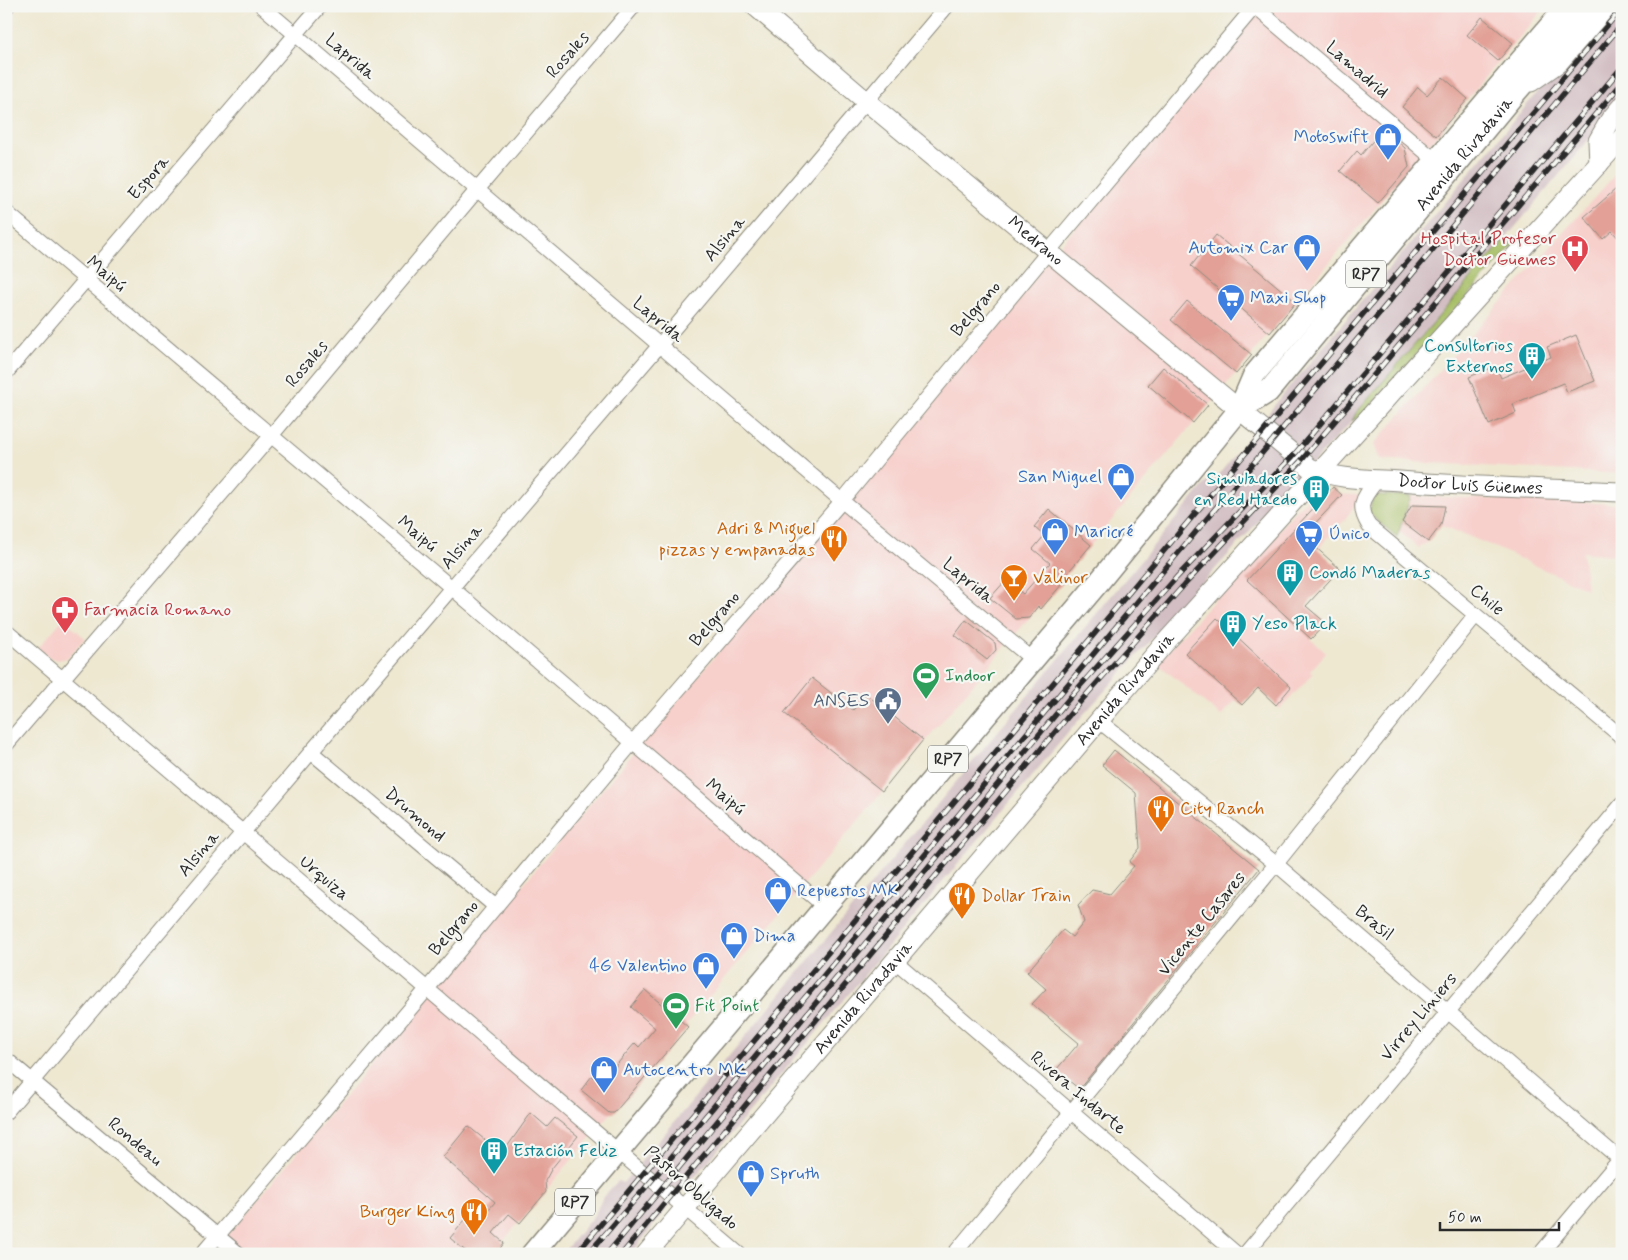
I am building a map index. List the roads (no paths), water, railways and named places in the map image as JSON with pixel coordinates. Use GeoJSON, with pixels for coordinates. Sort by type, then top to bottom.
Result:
{"type":"FeatureCollection","features":[{"type":"Feature","properties":{"kind":"main road","name":"Medrano"},"geometry":{"type":"LineString","coordinates":[[754,6],[1300,462],[1320,473]]}},
{"type":"Feature","properties":{"kind":"main road","name":"Avenida Rivadavia"},"geometry":{"type":"LineString","coordinates":[[532,1254],[1098,583],[1239,410],[1254,375],[1567,6]]}},
{"type":"Feature","properties":{"kind":"main road","name":"Avenida Rivadavia"},"geometry":{"type":"LineString","coordinates":[[1239,410],[1268,392],[1516,92],[1590,6]]}},
{"type":"Feature","properties":{"kind":"main road"},"geometry":{"type":"LineString","coordinates":[[1516,92],[1558,63],[1607,6]]}},
{"type":"Feature","properties":{"kind":"main road"},"geometry":{"type":"LineString","coordinates":[[1599,164],[1598,141],[1616,113]]}},
{"type":"Feature","properties":{"kind":"main road","name":"Avenida Rivadavia"},"geometry":{"type":"LineString","coordinates":[[646,1254],[1164,644],[1622,138]]}},
{"type":"Feature","properties":{"kind":"main road","name":"Doctor Luis Güemes"},"geometry":{"type":"LineString","coordinates":[[1320,473],[1378,480],[1440,484],[1622,492]]}},
{"type":"Feature","properties":{"kind":"street","name":"Laprida"},"geometry":{"type":"LineString","coordinates":[[262,6],[659,346],[1032,660]]}},
{"type":"Feature","properties":{"kind":"street","name":"Espora"},"geometry":{"type":"LineString","coordinates":[[6,373],[320,6]]}},
{"type":"Feature","properties":{"kind":"street","name":"Rosales"},"geometry":{"type":"LineString","coordinates":[[6,745],[634,6]]}},
{"type":"Feature","properties":{"kind":"street","name":"Alsina"},"geometry":{"type":"LineString","coordinates":[[6,1112],[947,6]]}},
{"type":"Feature","properties":{"kind":"street","name":"Lamadrid"},"geometry":{"type":"LineString","coordinates":[[1255,6],[1436,162]]}},
{"type":"Feature","properties":{"kind":"street","name":"Belgrano"},"geometry":{"type":"LineString","coordinates":[[202,1254],[633,742],[842,501],[1255,6]]}},
{"type":"Feature","properties":{"kind":"street","name":"Maipú"},"geometry":{"type":"LineString","coordinates":[[6,212],[452,588],[824,906]]}},
{"type":"Feature","properties":{"kind":"street","name":"Chile"},"geometry":{"type":"LineString","coordinates":[[1378,480],[1365,495],[1361,507],[1363,517],[1369,526],[1622,737]]}},
{"type":"Feature","properties":{"kind":"street","name":"Vicente Casares"},"geometry":{"type":"LineString","coordinates":[[954,1254],[1276,864],[1476,615]]}},
{"type":"Feature","properties":{"kind":"street","name":"Urquiza"},"geometry":{"type":"LineString","coordinates":[[6,632],[619,1151]]}},
{"type":"Feature","properties":{"kind":"street","name":"Brasil"},"geometry":{"type":"LineString","coordinates":[[1098,720],[1276,864],[1621,1159]]}},
{"type":"Feature","properties":{"kind":"street","name":"Drumond"},"geometry":{"type":"LineString","coordinates":[[311,752],[496,907]]}},
{"type":"Feature","properties":{"kind":"street","name":"Virrey Liniers"},"geometry":{"type":"LineString","coordinates":[[1246,1254],[1622,804]]}},
{"type":"Feature","properties":{"kind":"street","name":"Rivera Indarte"},"geometry":{"type":"LineString","coordinates":[[895,961],[1237,1254]]}},
{"type":"Feature","properties":{"kind":"street","name":"Rondeau"},"geometry":{"type":"LineString","coordinates":[[6,1059],[239,1254]]}},
{"type":"Feature","properties":{"kind":"street","name":"Pastor Obligado"},"geometry":{"type":"LineString","coordinates":[[619,1151],[738,1254]]}},
{"type":"Feature","properties":{"kind":"street"},"geometry":{"type":"LineString","coordinates":[[1540,1254],[1621,1159]]}},
{"type":"Feature","properties":{"kind":"railway"},"geometry":{"type":"LineString","coordinates":[[576,1254],[1264,431],[1622,8]]}},
{"type":"Feature","properties":{"kind":"railway"},"geometry":{"type":"LineString","coordinates":[[588,1254],[1622,24]]}},
{"type":"Feature","properties":{"kind":"railway"},"geometry":{"type":"LineString","coordinates":[[607,1254],[1072,695],[1176,578],[1293,456],[1622,67]]}},
{"type":"Feature","properties":{"kind":"railway"},"geometry":{"type":"LineString","coordinates":[[622,1254],[1080,702],[1184,585],[1300,462],[1622,83]]}},
{"type":"Feature","properties":{"kind":"place","name":"Motoswift"},"geometry":{"type":"Point","coordinates":[1388,161]}},
{"type":"Feature","properties":{"kind":"place","name":"Automix Car"},"geometry":{"type":"Point","coordinates":[1307,272]}},
{"type":"Feature","properties":{"kind":"place","name":"Hospital Profesor Doctor Güemes"},"geometry":{"type":"Point","coordinates":[1575,273]}},
{"type":"Feature","properties":{"kind":"place","name":"Maxi Shop"},"geometry":{"type":"Point","coordinates":[1231,322]}},
{"type":"Feature","properties":{"kind":"place","name":"Consultorios Externos"},"geometry":{"type":"Point","coordinates":[1532,380]}},
{"type":"Feature","properties":{"kind":"place","name":"San Miguel"},"geometry":{"type":"Point","coordinates":[1121,501]}},
{"type":"Feature","properties":{"kind":"place","name":"Simuladores en Red Haedo"},"geometry":{"type":"Point","coordinates":[1316,513]}},
{"type":"Feature","properties":{"kind":"place","name":"Maricré"},"geometry":{"type":"Point","coordinates":[1055,556]}},
{"type":"Feature","properties":{"kind":"place","name":"Único"},"geometry":{"type":"Point","coordinates":[1309,558]}},
{"type":"Feature","properties":{"kind":"place","name":"Adri & Miguel pizzas y empanadas"},"geometry":{"type":"Point","coordinates":[834,563]}},
{"type":"Feature","properties":{"kind":"place","name":"Condó Maderas"},"geometry":{"type":"Point","coordinates":[1290,597]}},
{"type":"Feature","properties":{"kind":"place","name":"Valinor"},"geometry":{"type":"Point","coordinates":[1014,602]}},
{"type":"Feature","properties":{"kind":"place","name":"Farmacia Romano"},"geometry":{"type":"Point","coordinates":[65,634]}},
{"type":"Feature","properties":{"kind":"place","name":"Yeso Plack"},"geometry":{"type":"Point","coordinates":[1233,648]}},
{"type":"Feature","properties":{"kind":"place","name":"Indoor"},"geometry":{"type":"Point","coordinates":[926,700]}},
{"type":"Feature","properties":{"kind":"place","name":"ANSES"},"geometry":{"type":"Point","coordinates":[888,725]}},
{"type":"Feature","properties":{"kind":"place","name":"City Ranch"},"geometry":{"type":"Point","coordinates":[1161,833]}},
{"type":"Feature","properties":{"kind":"place","name":"Repuestos MK"},"geometry":{"type":"Point","coordinates":[778,915]}},
{"type":"Feature","properties":{"kind":"place","name":"Dollar Train"},"geometry":{"type":"Point","coordinates":[962,920]}},
{"type":"Feature","properties":{"kind":"place","name":"Dima"},"geometry":{"type":"Point","coordinates":[734,960]}},
{"type":"Feature","properties":{"kind":"place","name":"4G Valentino"},"geometry":{"type":"Point","coordinates":[706,990]}},
{"type":"Feature","properties":{"kind":"place","name":"Fit Point"},"geometry":{"type":"Point","coordinates":[676,1030]}},
{"type":"Feature","properties":{"kind":"place","name":"Autocentro MK"},"geometry":{"type":"Point","coordinates":[604,1094]}},
{"type":"Feature","properties":{"kind":"place","name":"Estación Feliz"},"geometry":{"type":"Point","coordinates":[494,1175]}},
{"type":"Feature","properties":{"kind":"place","name":"Spruth"},"geometry":{"type":"Point","coordinates":[751,1198]}},
{"type":"Feature","properties":{"kind":"place","name":"Burger King"},"geometry":{"type":"Point","coordinates":[474,1236]}}]}
